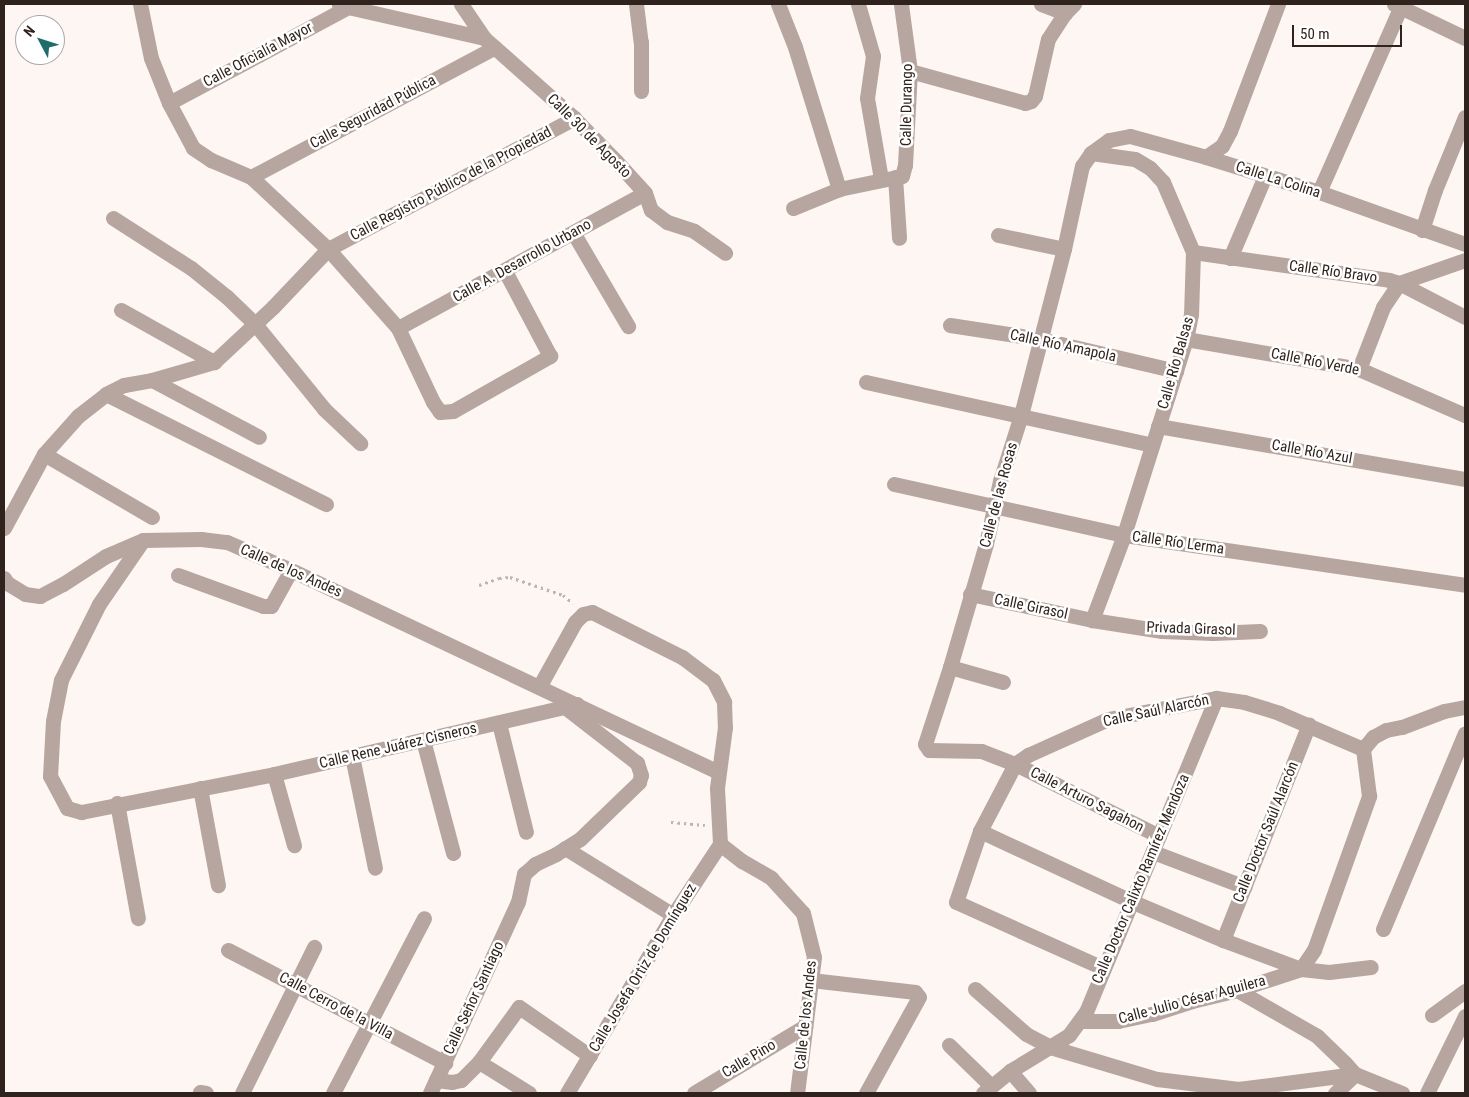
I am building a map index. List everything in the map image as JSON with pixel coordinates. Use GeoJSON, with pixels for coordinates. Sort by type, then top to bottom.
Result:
{"type":"FeatureCollection","features":[{"type":"Feature","properties":{"kind":"street"},"geometry":{"type":"LineString","coordinates":[[140,4],[151,58],[169,103],[194,148],[212,160],[251,176],[328,249],[398,328],[433,402],[440,412],[453,411],[550,356],[506,271]]}},
{"type":"Feature","properties":{"kind":"street","name":"Calle 30 de Agosto"},"geometry":{"type":"LineString","coordinates":[[462,4],[489,42],[574,118],[645,192],[651,210],[667,222],[694,231],[725,253]]}},
{"type":"Feature","properties":{"kind":"street"},"geometry":{"type":"LineString","coordinates":[[636,4],[641,42],[641,91]]}},
{"type":"Feature","properties":{"kind":"street"},"geometry":{"type":"LineString","coordinates":[[778,4],[795,47],[839,189]]}},
{"type":"Feature","properties":{"kind":"street"},"geometry":{"type":"LineString","coordinates":[[858,4],[873,56],[868,98],[893,177],[899,238]]}},
{"type":"Feature","properties":{"kind":"street","name":"Calle Durango"},"geometry":{"type":"LineString","coordinates":[[893,177],[905,165],[910,71],[901,4]]}},
{"type":"Feature","properties":{"kind":"street"},"geometry":{"type":"LineString","coordinates":[[910,71],[1025,103],[1032,101],[1036,96],[1048,39],[1069,8],[1041,4]]}},
{"type":"Feature","properties":{"kind":"street"},"geometry":{"type":"LineString","coordinates":[[1206,157],[1222,146],[1230,131],[1278,4]]}},
{"type":"Feature","properties":{"kind":"street"},"geometry":{"type":"LineString","coordinates":[[341,5],[489,42]]}},
{"type":"Feature","properties":{"kind":"street","name":"Calle Oficialía Mayor"},"geometry":{"type":"LineString","coordinates":[[169,103],[341,5]]}},
{"type":"Feature","properties":{"kind":"street"},"geometry":{"type":"LineString","coordinates":[[1319,192],[1397,5],[1465,38]]}},
{"type":"Feature","properties":{"kind":"street","name":"Calle Seguridad Pública"},"geometry":{"type":"LineString","coordinates":[[251,176],[489,42]]}},
{"type":"Feature","properties":{"kind":"street"},"geometry":{"type":"LineString","coordinates":[[1422,230],[1435,190],[1465,117]]}},
{"type":"Feature","properties":{"kind":"street","name":"Calle Registro Público de la Propiedad"},"geometry":{"type":"LineString","coordinates":[[328,249],[574,118]]}},
{"type":"Feature","properties":{"kind":"street","name":"Calle La Colina"},"geometry":{"type":"LineString","coordinates":[[1090,153],[1109,140],[1130,136],[1319,192],[1465,244]]}},
{"type":"Feature","properties":{"kind":"street","name":"Calle de las Rosas"},"geometry":{"type":"LineString","coordinates":[[1015,764],[982,750],[929,750],[925,744],[986,544],[1064,249],[1082,166],[1090,153]]}},
{"type":"Feature","properties":{"kind":"street","name":"Calle Río Balsas"},"geometry":{"type":"LineString","coordinates":[[1090,153],[1135,159],[1150,168],[1163,182],[1193,252],[1191,314],[1186,339],[1124,535],[1092,620]]}},
{"type":"Feature","properties":{"kind":"street"},"geometry":{"type":"LineString","coordinates":[[1230,258],[1265,176]]}},
{"type":"Feature","properties":{"kind":"street"},"geometry":{"type":"LineString","coordinates":[[793,208],[839,189],[893,177]]}},
{"type":"Feature","properties":{"kind":"street","name":"Calle A. Desarrollo Urbano"},"geometry":{"type":"LineString","coordinates":[[398,328],[574,234],[645,192]]}},
{"type":"Feature","properties":{"kind":"street"},"geometry":{"type":"LineString","coordinates":[[113,218],[191,268],[227,297],[255,324],[324,409],[360,443]]}},
{"type":"Feature","properties":{"kind":"street"},"geometry":{"type":"LineString","coordinates":[[574,234],[628,326]]}},
{"type":"Feature","properties":{"kind":"street"},"geometry":{"type":"LineString","coordinates":[[998,235],[1064,249]]}},
{"type":"Feature","properties":{"kind":"street"},"geometry":{"type":"LineString","coordinates":[[4,528],[44,454],[78,416],[106,394],[124,385],[152,380],[214,362],[255,324],[328,249]]}},
{"type":"Feature","properties":{"kind":"street","name":"Calle Río Bravo"},"geometry":{"type":"LineString","coordinates":[[1193,252],[1399,283],[1465,316]]}},
{"type":"Feature","properties":{"kind":"street"},"geometry":{"type":"LineString","coordinates":[[1359,369],[1383,308],[1399,283],[1465,260]]}},
{"type":"Feature","properties":{"kind":"street"},"geometry":{"type":"LineString","coordinates":[[121,310],[214,362]]}},
{"type":"Feature","properties":{"kind":"street","name":"Calle Río Amapola"},"geometry":{"type":"LineString","coordinates":[[950,325],[1040,338],[1176,371]]}},
{"type":"Feature","properties":{"kind":"street","name":"Calle Río Verde"},"geometry":{"type":"LineString","coordinates":[[1186,339],[1359,369],[1465,415]]}},
{"type":"Feature","properties":{"kind":"street"},"geometry":{"type":"LineString","coordinates":[[152,380],[259,438]]}},
{"type":"Feature","properties":{"kind":"street"},"geometry":{"type":"LineString","coordinates":[[866,382],[1152,445]]}},
{"type":"Feature","properties":{"kind":"street"},"geometry":{"type":"LineString","coordinates":[[106,394],[326,504]]}},
{"type":"Feature","properties":{"kind":"street","name":"Calle Río Azul"},"geometry":{"type":"LineString","coordinates":[[1158,426],[1465,479]]}},
{"type":"Feature","properties":{"kind":"street"},"geometry":{"type":"LineString","coordinates":[[44,454],[152,517]]}},
{"type":"Feature","properties":{"kind":"street","name":"Calle Río Lerma"},"geometry":{"type":"LineString","coordinates":[[894,484],[1124,535],[1465,585]]}},
{"type":"Feature","properties":{"kind":"street","name":"Calle de los Andes"},"geometry":{"type":"LineString","coordinates":[[4,578],[7,584],[25,594],[40,596],[63,584],[106,556],[143,540],[201,538],[227,542],[292,570],[539,688],[571,706]]}},
{"type":"Feature","properties":{"kind":"street","name":"Calle Rene Juárez Cisneros"},"geometry":{"type":"LineString","coordinates":[[143,540],[99,604],[61,680],[53,721],[50,776],[67,808],[81,812],[274,774],[571,706]]}},
{"type":"Feature","properties":{"kind":"street"},"geometry":{"type":"LineString","coordinates":[[178,575],[263,606],[271,606],[292,570]]}},
{"type":"Feature","properties":{"kind":"street","name":"Calle Girasol"},"geometry":{"type":"LineString","coordinates":[[970,594],[1092,620]]}},
{"type":"Feature","properties":{"kind":"street"},"geometry":{"type":"LineString","coordinates":[[539,688],[575,622],[583,614],[592,612],[682,657],[714,680],[724,702],[725,727],[718,772],[720,844]]}},
{"type":"Feature","properties":{"kind":"street","name":"Privada Girasol"},"geometry":{"type":"LineString","coordinates":[[1092,620],[1162,631],[1213,633],[1260,631]]}},
{"type":"Feature","properties":{"kind":"street"},"geometry":{"type":"LineString","coordinates":[[950,667],[1003,682]]}},
{"type":"Feature","properties":{"kind":"street","name":"Calle Saúl Alarcón"},"geometry":{"type":"LineString","coordinates":[[1015,764],[1028,754],[1108,719],[1216,698],[1244,702],[1309,724],[1363,749]]}},
{"type":"Feature","properties":{"kind":"street","name":"Calle Doctor Calixto Ramírez Mendoza"},"geometry":{"type":"LineString","coordinates":[[987,1089],[1010,1071],[1069,1035],[1080,1021],[1133,902],[1216,698]]}},
{"type":"Feature","properties":{"kind":"street"},"geometry":{"type":"LineString","coordinates":[[571,706],[718,772]]}},
{"type":"Feature","properties":{"kind":"street","name":"Calle Señor Santiago"},"geometry":{"type":"LineString","coordinates":[[433,1087],[518,902],[524,874],[535,864],[580,838],[639,782],[641,774],[637,763],[571,706]]}},
{"type":"Feature","properties":{"kind":"street"},"geometry":{"type":"LineString","coordinates":[[1301,969],[1314,950],[1369,796],[1363,749],[1373,737],[1386,730],[1402,728],[1444,711],[1465,707]]}},
{"type":"Feature","properties":{"kind":"street"},"geometry":{"type":"LineString","coordinates":[[499,723],[526,832]]}},
{"type":"Feature","properties":{"kind":"street","name":"Calle Doctor Saúl Alarcón"},"geometry":{"type":"LineString","coordinates":[[1223,940],[1309,724]]}},
{"type":"Feature","properties":{"kind":"street"},"geometry":{"type":"LineString","coordinates":[[1384,930],[1465,733]]}},
{"type":"Feature","properties":{"kind":"street"},"geometry":{"type":"LineString","coordinates":[[423,740],[453,852]]}},
{"type":"Feature","properties":{"kind":"street"},"geometry":{"type":"LineString","coordinates":[[352,756],[375,868]]}},
{"type":"Feature","properties":{"kind":"street"},"geometry":{"type":"LineString","coordinates":[[1015,764],[980,831],[956,902],[1104,968]]}},
{"type":"Feature","properties":{"kind":"street","name":"Calle Arturo Sagahon"},"geometry":{"type":"LineString","coordinates":[[1015,764],[1159,836]]}},
{"type":"Feature","properties":{"kind":"street"},"geometry":{"type":"LineString","coordinates":[[274,774],[294,845]]}},
{"type":"Feature","properties":{"kind":"street"},"geometry":{"type":"LineString","coordinates":[[200,788],[218,884]]}},
{"type":"Feature","properties":{"kind":"street"},"geometry":{"type":"LineString","coordinates":[[118,804],[138,918]]}},
{"type":"Feature","properties":{"kind":"street"},"geometry":{"type":"LineString","coordinates":[[980,831],[1133,902],[1223,940],[1301,969],[1329,972],[1371,967]]}},
{"type":"Feature","properties":{"kind":"street","name":"Calle de los Andes"},"geometry":{"type":"LineString","coordinates":[[720,844],[742,862],[771,878],[803,913],[814,957],[797,1093]]}},
{"type":"Feature","properties":{"kind":"street","name":"Calle Josefa Ortiz de Domínguez"},"geometry":{"type":"LineString","coordinates":[[568,1093],[673,915],[720,844]]}},
{"type":"Feature","properties":{"kind":"street"},"geometry":{"type":"LineString","coordinates":[[565,848],[673,915]]}},
{"type":"Feature","properties":{"kind":"street","name":"Calle Arturo Sagahon"},"geometry":{"type":"LineString","coordinates":[[1152,852],[1244,887]]}},
{"type":"Feature","properties":{"kind":"street"},"geometry":{"type":"LineString","coordinates":[[333,1093],[424,918]]}},
{"type":"Feature","properties":{"kind":"street"},"geometry":{"type":"LineString","coordinates":[[242,1093],[294,984],[314,947]]}},
{"type":"Feature","properties":{"kind":"street","name":"Calle Cerro de la Villa"},"geometry":{"type":"LineString","coordinates":[[228,950],[445,1063]]}},
{"type":"Feature","properties":{"kind":"street","name":"Calle Julio César Aguilera"},"geometry":{"type":"LineString","coordinates":[[1080,1021],[1118,1021],[1237,990],[1301,969]]}},
{"type":"Feature","properties":{"kind":"street"},"geometry":{"type":"LineString","coordinates":[[811,980],[915,992],[919,997],[866,1093]]}},
{"type":"Feature","properties":{"kind":"street"},"geometry":{"type":"LineString","coordinates":[[975,989],[1026,1034],[1050,1047],[1157,1079],[1238,1089],[1274,1090],[1322,1076],[1356,1074]]}},
{"type":"Feature","properties":{"kind":"street"},"geometry":{"type":"LineString","coordinates":[[1237,990],[1317,1036],[1356,1074],[1402,1093]]}},
{"type":"Feature","properties":{"kind":"street"},"geometry":{"type":"LineString","coordinates":[[1432,1015],[1465,991]]}},
{"type":"Feature","properties":{"kind":"street"},"geometry":{"type":"LineString","coordinates":[[433,1087],[461,1080],[479,1062],[518,1007],[590,1056]]}},
{"type":"Feature","properties":{"kind":"street"},"geometry":{"type":"LineString","coordinates":[[1427,1093],[1465,1016]]}},
{"type":"Feature","properties":{"kind":"street","name":"Calle Pino"},"geometry":{"type":"LineString","coordinates":[[694,1093],[805,1026]]}},
{"type":"Feature","properties":{"kind":"street"},"geometry":{"type":"LineString","coordinates":[[949,1045],[987,1089]]}},
{"type":"Feature","properties":{"kind":"street"},"geometry":{"type":"LineString","coordinates":[[479,1062],[529,1093]]}},
{"type":"Feature","properties":{"kind":"street"},"geometry":{"type":"LineString","coordinates":[[1010,1071],[1028,1093]]}},
{"type":"Feature","properties":{"kind":"street"},"geometry":{"type":"LineString","coordinates":[[1335,1093],[1356,1074]]}},
{"type":"Feature","properties":{"kind":"street"},"geometry":{"type":"LineString","coordinates":[[1157,1079],[1168,1093]]}},
{"type":"Feature","properties":{"kind":"path"},"geometry":{"type":"LineString","coordinates":[[479,585],[499,578],[510,577],[537,584],[563,595],[577,606],[583,614]]}},
{"type":"Feature","properties":{"kind":"path"},"geometry":{"type":"LineString","coordinates":[[671,822],[718,826]]}}]}
